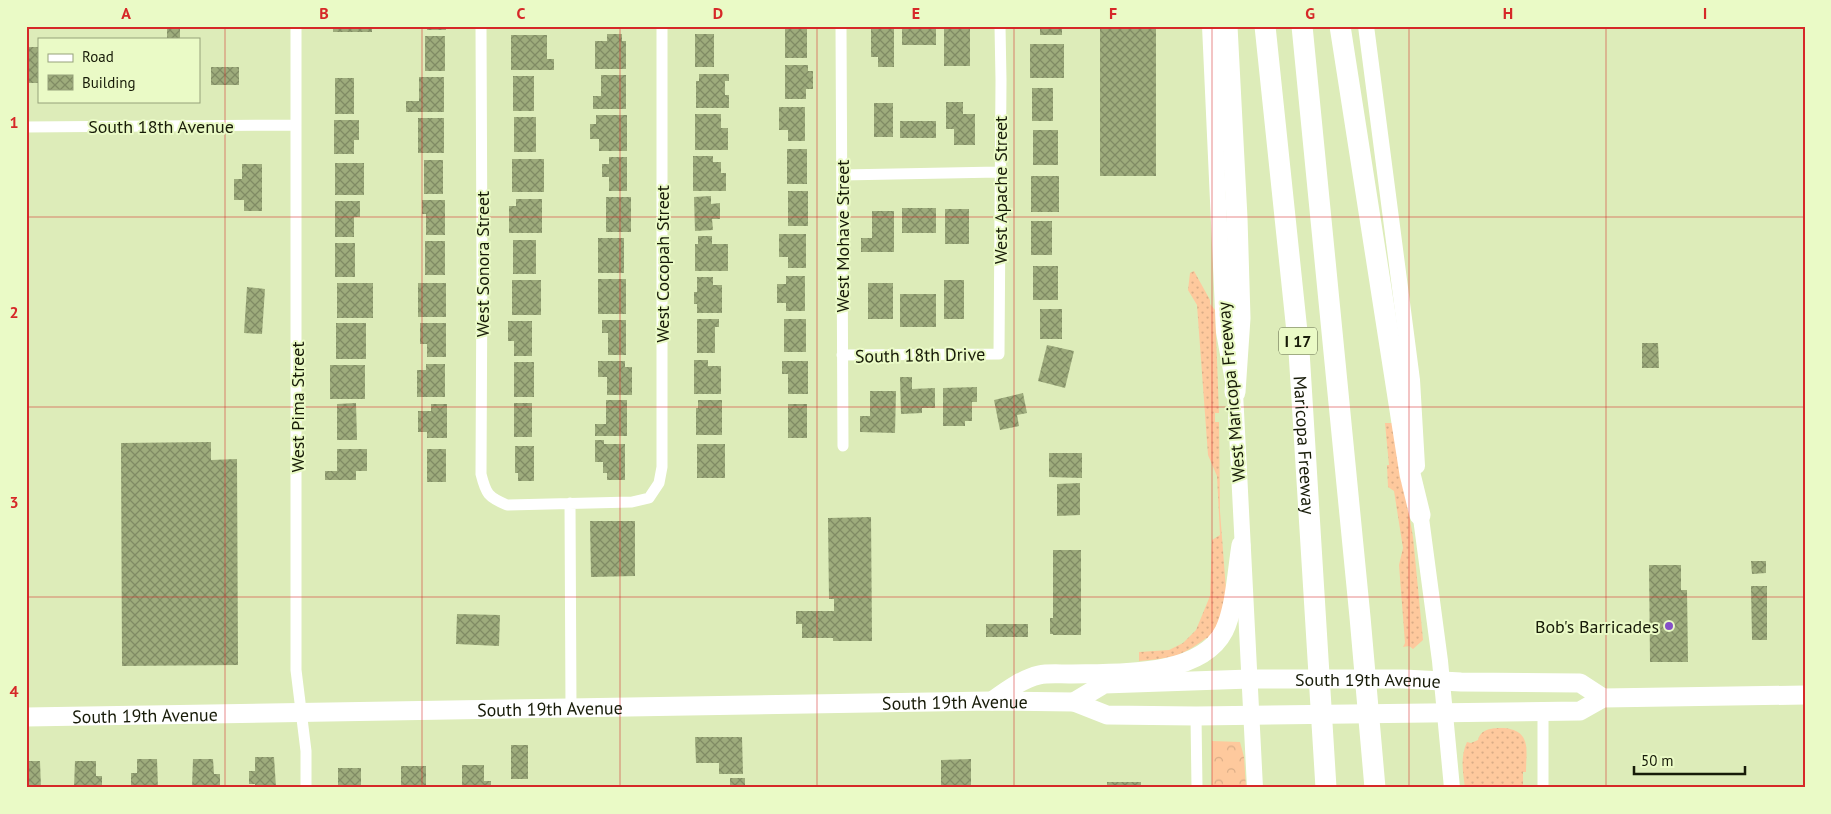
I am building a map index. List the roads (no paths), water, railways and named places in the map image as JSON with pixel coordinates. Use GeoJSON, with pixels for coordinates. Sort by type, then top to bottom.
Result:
{"type":"FeatureCollection","features":[{"type":"Feature","properties":{"kind":"highway"},"geometry":{"type":"LineString","coordinates":[[1227,26],[1240,309],[1235,392]]}},
{"type":"Feature","properties":{"kind":"highway","name":"Maricopa Freeway"},"geometry":{"type":"LineString","coordinates":[[1265,26],[1299,351],[1326,788]]}},
{"type":"Feature","properties":{"kind":"highway","name":"Maricopa Freeway"},"geometry":{"type":"LineString","coordinates":[[1302,26],[1375,788]]}},
{"type":"Feature","properties":{"kind":"highway"},"geometry":{"type":"LineString","coordinates":[[1340,26],[1410,474],[1420,515]]}},
{"type":"Feature","properties":{"kind":"main road","name":"West Maricopa Freeway"},"geometry":{"type":"LineString","coordinates":[[1210,26],[1224,332],[1235,392],[1241,545],[1246,594],[1255,788]]}},
{"type":"Feature","properties":{"kind":"main road"},"geometry":{"type":"LineString","coordinates":[[1366,26],[1412,380],[1420,515],[1442,681],[1452,788]]}},
{"type":"Feature","properties":{"kind":"main road"},"geometry":{"type":"LineString","coordinates":[[992,702],[1007,690],[1039,675],[1113,673],[1161,668],[1180,664],[1211,647],[1224,631],[1232,600],[1241,545]]}},
{"type":"Feature","properties":{"kind":"main road","name":"South 19th Avenue"},"geometry":{"type":"LineString","coordinates":[[1074,702],[1104,684],[1250,679],[1404,679],[1580,683],[1603,698]]}},
{"type":"Feature","properties":{"kind":"main road","name":"South 19th Avenue"},"geometry":{"type":"LineString","coordinates":[[26,716],[992,702],[1074,702],[1107,714],[1196,716],[1445,714],[1580,711],[1603,698],[1805,695]]}},
{"type":"Feature","properties":{"kind":"street","name":"West Pima Street"},"geometry":{"type":"LineString","coordinates":[[296,26],[296,670],[306,751],[306,788]]}},
{"type":"Feature","properties":{"kind":"street","name":"West Sonora Street"},"geometry":{"type":"LineString","coordinates":[[481,26],[481,474],[485,490],[493,499],[508,504],[570,503]]}},
{"type":"Feature","properties":{"kind":"street","name":"West Cocopah Street"},"geometry":{"type":"LineString","coordinates":[[570,503],[632,502],[649,498],[659,483],[662,467],[662,26]]}},
{"type":"Feature","properties":{"kind":"street","name":"West Mohave Street"},"geometry":{"type":"LineString","coordinates":[[841,26],[843,446]]}},
{"type":"Feature","properties":{"kind":"street","name":"West Apache Street"},"geometry":{"type":"LineString","coordinates":[[999,354],[1000,26]]}},
{"type":"Feature","properties":{"kind":"street","name":"South 18th Avenue"},"geometry":{"type":"LineString","coordinates":[[26,126],[296,125]]}},
{"type":"Feature","properties":{"kind":"street"},"geometry":{"type":"LineString","coordinates":[[842,175],[999,172]]}},
{"type":"Feature","properties":{"kind":"street","name":"South 18th Drive"},"geometry":{"type":"LineString","coordinates":[[842,355],[999,354]]}},
{"type":"Feature","properties":{"kind":"street"},"geometry":{"type":"LineString","coordinates":[[570,503],[571,708]]}},
{"type":"Feature","properties":{"kind":"street"},"geometry":{"type":"LineString","coordinates":[[1543,712],[1543,788]]}},
{"type":"Feature","properties":{"kind":"street"},"geometry":{"type":"LineString","coordinates":[[1196,716],[1197,788]]}},
{"type":"Feature","properties":{"kind":"place","name":"Bob's Barricades"},"geometry":{"type":"Point","coordinates":[1669,626]}}]}
